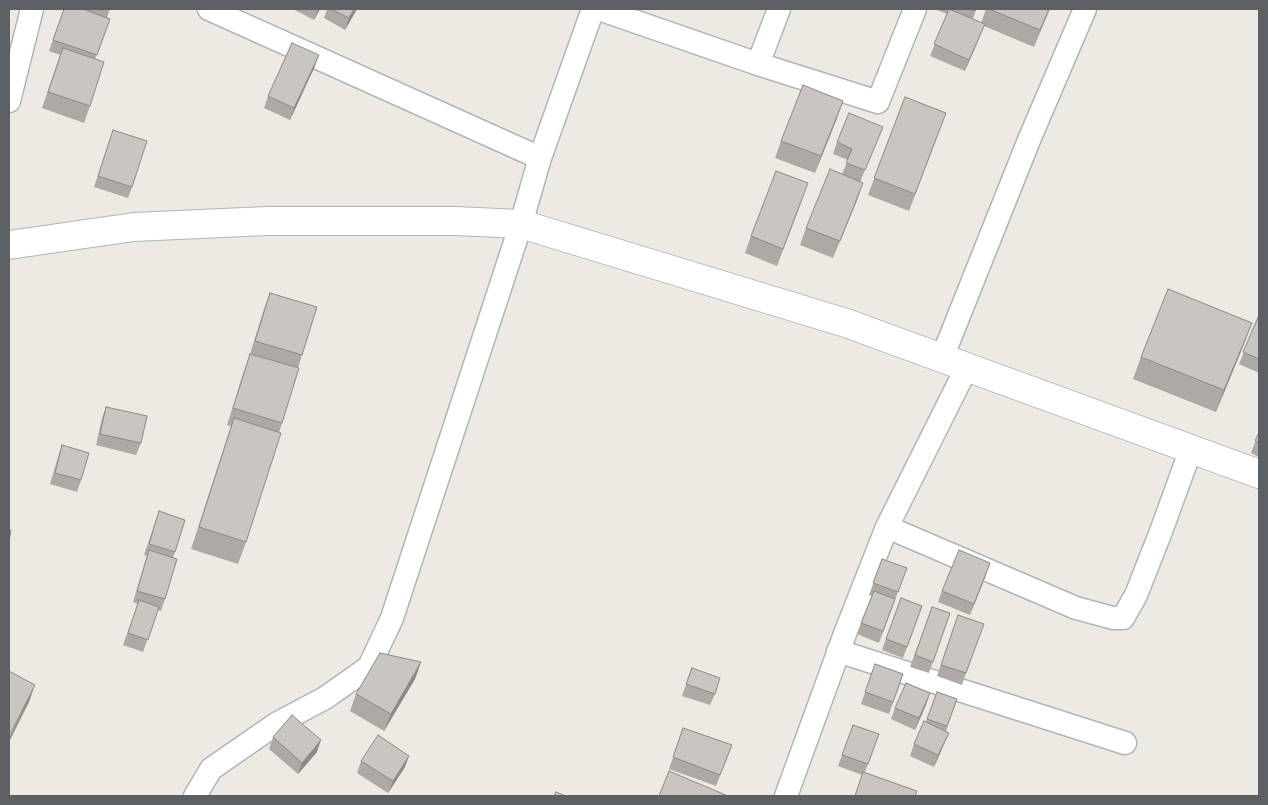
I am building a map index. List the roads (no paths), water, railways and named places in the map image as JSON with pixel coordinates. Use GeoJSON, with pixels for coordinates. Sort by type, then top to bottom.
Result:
{"type":"FeatureCollection","features":[{"type":"Feature","properties":{"kind":"main road"},"geometry":{"type":"LineString","coordinates":[[9,245],[134,227],[257,221],[455,221],[521,224],[846,323],[1259,474]]}},
{"type":"Feature","properties":{"kind":"street"},"geometry":{"type":"LineString","coordinates":[[9,101],[32,9]]}},
{"type":"Feature","properties":{"kind":"street"},"geometry":{"type":"LineString","coordinates":[[209,9],[540,158]]}},
{"type":"Feature","properties":{"kind":"street"},"geometry":{"type":"LineString","coordinates":[[195,796],[211,768],[276,724],[325,698],[369,667],[392,618],[521,224],[540,158],[593,9]]}},
{"type":"Feature","properties":{"kind":"street"},"geometry":{"type":"LineString","coordinates":[[599,9],[758,64],[878,102],[915,9]]}},
{"type":"Feature","properties":{"kind":"street"},"geometry":{"type":"LineString","coordinates":[[758,64],[779,9]]}},
{"type":"Feature","properties":{"kind":"street"},"geometry":{"type":"LineString","coordinates":[[942,358],[1029,140],[1085,9]]}},
{"type":"Feature","properties":{"kind":"street"},"geometry":{"type":"LineString","coordinates":[[786,796],[838,651],[887,527],[967,367]]}},
{"type":"Feature","properties":{"kind":"street"},"geometry":{"type":"LineString","coordinates":[[887,527],[1076,608],[1113,618],[1123,618],[1140,586],[1191,449]]}},
{"type":"Feature","properties":{"kind":"street"},"geometry":{"type":"LineString","coordinates":[[838,651],[1125,743]]}}]}
